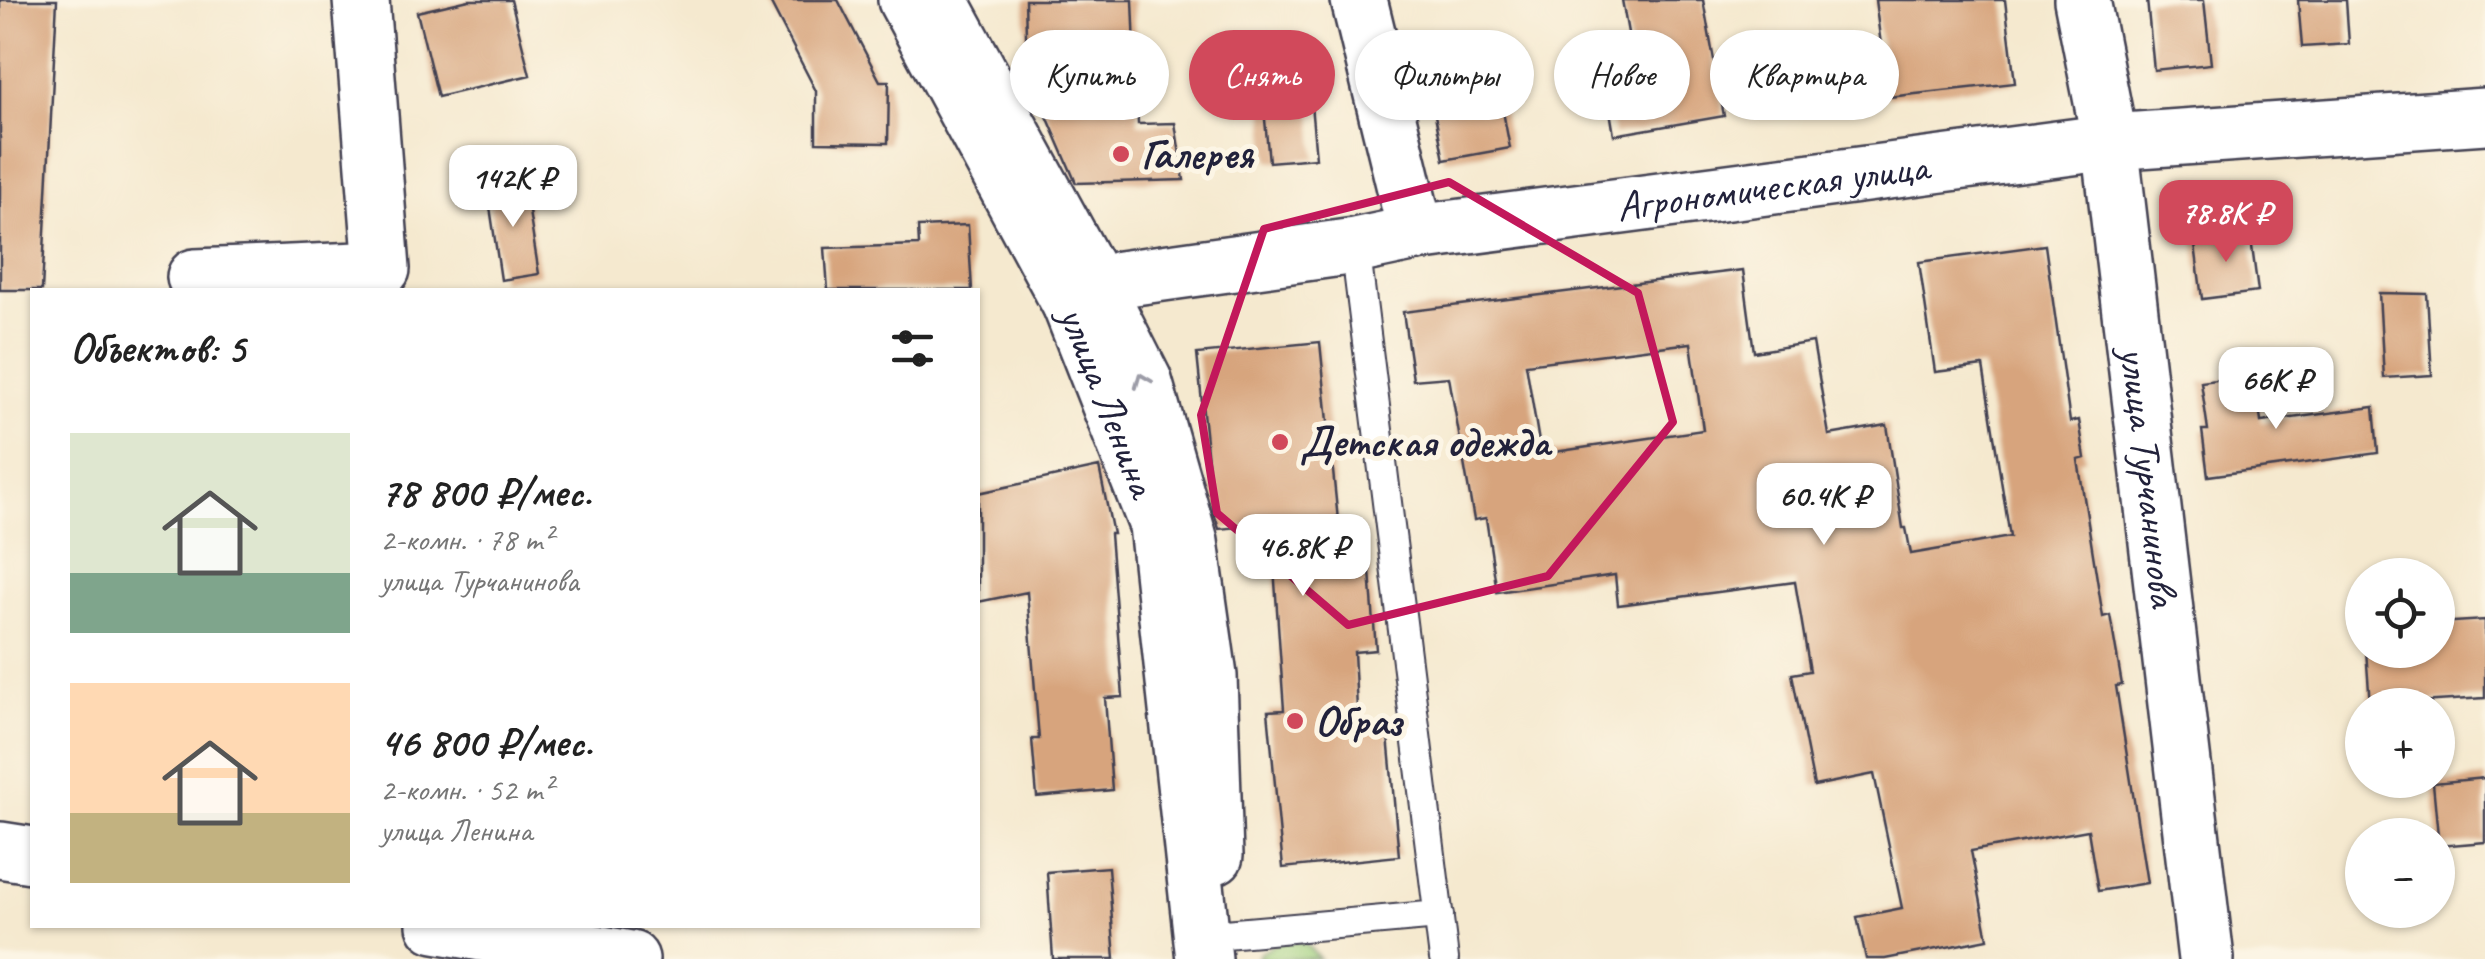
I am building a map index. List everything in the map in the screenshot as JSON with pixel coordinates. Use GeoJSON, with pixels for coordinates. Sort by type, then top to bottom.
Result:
{"type":"FeatureCollection","features":[{"type":"Feature","properties":{"kind":"street"},"geometry":{"type":"LineString","coordinates":[[195,277],[382,269],[362,0]]}},
{"type":"Feature","properties":{"kind":"street","name":"улица Ленина"},"geometry":{"type":"LineString","coordinates":[[906,0],[1084,297],[1158,526],[1211,947]]}},
{"type":"Feature","properties":{"kind":"street"},"geometry":{"type":"LineString","coordinates":[[940,0],[1084,297]]}},
{"type":"Feature","properties":{"kind":"street"},"geometry":{"type":"LineString","coordinates":[[1359,0],[1416,234]]}},
{"type":"Feature","properties":{"kind":"street","name":"улица Турчанинова"},"geometry":{"type":"LineString","coordinates":[[2082,0],[2110,142],[2206,959]]}},
{"type":"Feature","properties":{"kind":"street","name":"Агрономическая улица"},"geometry":{"type":"LineString","coordinates":[[1084,297],[1120,279],[1416,234],[2110,142],[2485,116]]}},
{"type":"Feature","properties":{"kind":"street"},"geometry":{"type":"LineString","coordinates":[[0,850],[30,855]]}},
{"type":"Feature","properties":{"kind":"street"},"geometry":{"type":"LineString","coordinates":[[452,928],[631,959]]}},
{"type":"Feature","properties":{"kind":"lane"},"geometry":{"type":"LineString","coordinates":[[1355,246],[1444,959]]}},
{"type":"Feature","properties":{"kind":"lane"},"geometry":{"type":"LineString","coordinates":[[1211,947],[1440,915]]}},
{"type":"Feature","properties":{"kind":"highlighted area"},"geometry":{"type":"Polygon","coordinates":[[[1449,182],[1638,293],[1673,422],[1548,576],[1348,625],[1217,513],[1201,415],[1264,229],[1449,182]]]}},
{"type":"Feature","properties":{"kind":"green space"},"geometry":{"type":"Polygon","coordinates":[[[1282,940],[1305,943],[1319,959],[1258,959],[1260,953],[1282,940]]]}},
{"type":"Feature","properties":{"kind":"building"},"geometry":{"type":"Polygon","coordinates":[[[0,0],[57,0],[42,288],[0,290],[0,0]]]}},
{"type":"Feature","properties":{"kind":"building"},"geometry":{"type":"Polygon","coordinates":[[[469,0],[511,0],[530,75],[438,97],[417,12],[469,0]]]}},
{"type":"Feature","properties":{"kind":"building"},"geometry":{"type":"Polygon","coordinates":[[[769,0],[838,0],[880,81],[889,81],[888,143],[816,142],[816,91],[769,0]]]}},
{"type":"Feature","properties":{"kind":"building","name":"Галерея"},"geometry":{"type":"Polygon","coordinates":[[[1025,0],[1133,0],[1134,30],[1026,30],[1025,0]]]}},
{"type":"Feature","properties":{"kind":"building"},"geometry":{"type":"Polygon","coordinates":[[[1622,0],[1703,0],[1710,39],[1710,118],[1614,135],[1612,120],[1690,120],[1690,30],[1627,30],[1622,0]]]}},
{"type":"Feature","properties":{"kind":"building"},"geometry":{"type":"Polygon","coordinates":[[[1875,0],[2005,0],[2015,83],[1899,96],[1899,30],[1879,30],[1875,0]]]}},
{"type":"Feature","properties":{"kind":"building"},"geometry":{"type":"Polygon","coordinates":[[[2147,0],[2204,0],[2211,64],[2154,70],[2147,0]]]}},
{"type":"Feature","properties":{"kind":"building"},"geometry":{"type":"Polygon","coordinates":[[[2298,0],[2346,0],[2349,44],[2302,47],[2298,0]]]}},
{"type":"Feature","properties":{"kind":"building","name":"Галерея"},"geometry":{"type":"Polygon","coordinates":[[[1049,120],[1175,123],[1184,180],[1076,183],[1049,120]]]}},
{"type":"Feature","properties":{"kind":"building"},"geometry":{"type":"Polygon","coordinates":[[[1265,120],[1312,120],[1316,158],[1269,162],[1265,120]]]}},
{"type":"Feature","properties":{"kind":"building"},"geometry":{"type":"Polygon","coordinates":[[[1436,120],[1505,120],[1510,148],[1444,160],[1436,120]]]}},
{"type":"Feature","properties":{"kind":"building"},"geometry":{"type":"Polygon","coordinates":[[[524,180],[539,274],[501,280],[487,187],[524,180]]]}},
{"type":"Feature","properties":{"kind":"building"},"geometry":{"type":"Polygon","coordinates":[[[968,225],[972,288],[828,288],[825,248],[919,245],[918,227],[968,225]]]}},
{"type":"Feature","properties":{"kind":"building"},"geometry":{"type":"Polygon","coordinates":[[[2250,231],[2258,292],[2202,299],[2194,237],[2250,231]]]}},
{"type":"Feature","properties":{"kind":"building"},"geometry":{"type":"Polygon","coordinates":[[[2045,245],[2070,422],[2079,420],[2085,458],[2078,460],[2103,617],[2110,615],[2122,685],[2116,686],[2147,883],[2098,891],[2088,830],[1971,851],[1988,939],[1885,959],[1866,959],[1857,917],[1902,908],[1874,774],[1814,786],[1792,674],[1810,671],[1795,582],[1618,605],[1615,575],[1497,592],[1486,518],[1474,520],[1449,377],[1413,380],[1403,312],[1743,270],[1754,352],[1813,342],[1829,435],[1887,425],[1903,528],[1911,554],[2010,537],[1983,366],[1935,372],[1919,262],[2045,245]],[[1691,343],[1526,364],[1541,454],[1703,430],[1691,343]]]}},
{"type":"Feature","properties":{"kind":"building"},"geometry":{"type":"Polygon","coordinates":[[[2379,293],[2427,294],[2432,375],[2384,378],[2379,293]]]}},
{"type":"Feature","properties":{"kind":"building"},"geometry":{"type":"Polygon","coordinates":[[[1320,342],[1342,560],[1369,558],[1376,650],[1354,652],[1358,728],[1387,725],[1399,856],[1283,868],[1268,711],[1284,710],[1271,524],[1219,529],[1213,510],[1197,354],[1320,342]]]}},
{"type":"Feature","properties":{"kind":"building"},"geometry":{"type":"Polygon","coordinates":[[[2255,375],[2261,422],[2374,407],[2378,453],[2208,476],[2202,430],[2208,430],[2201,382],[2255,375]]]}},
{"type":"Feature","properties":{"kind":"building"},"geometry":{"type":"Polygon","coordinates":[[[1099,467],[1113,534],[1123,697],[1105,698],[1112,790],[1037,797],[1032,739],[1039,739],[1027,592],[980,602],[980,493],[1099,467]]]}},
{"type":"Feature","properties":{"kind":"building"},"geometry":{"type":"Polygon","coordinates":[[[2485,620],[2485,698],[2455,700],[2455,688],[2369,688],[2367,668],[2455,668],[2455,622],[2485,620]]]}},
{"type":"Feature","properties":{"kind":"building"},"geometry":{"type":"Polygon","coordinates":[[[2485,778],[2485,842],[2455,845],[2455,818],[2436,818],[2434,798],[2455,798],[2455,781],[2485,778]]]}},
{"type":"Feature","properties":{"kind":"building"},"geometry":{"type":"Polygon","coordinates":[[[1108,867],[1115,959],[1053,959],[1047,872],[1108,867]]]}},
{"type":"Feature","properties":{"kind":"place","name":"Галерея"},"geometry":{"type":"Point","coordinates":[1121,154]}},
{"type":"Feature","properties":{"kind":"place","name":"Детская одежда"},"geometry":{"type":"Point","coordinates":[1280,442]}},
{"type":"Feature","properties":{"kind":"place","name":"Образ"},"geometry":{"type":"Point","coordinates":[1295,721]}}]}
